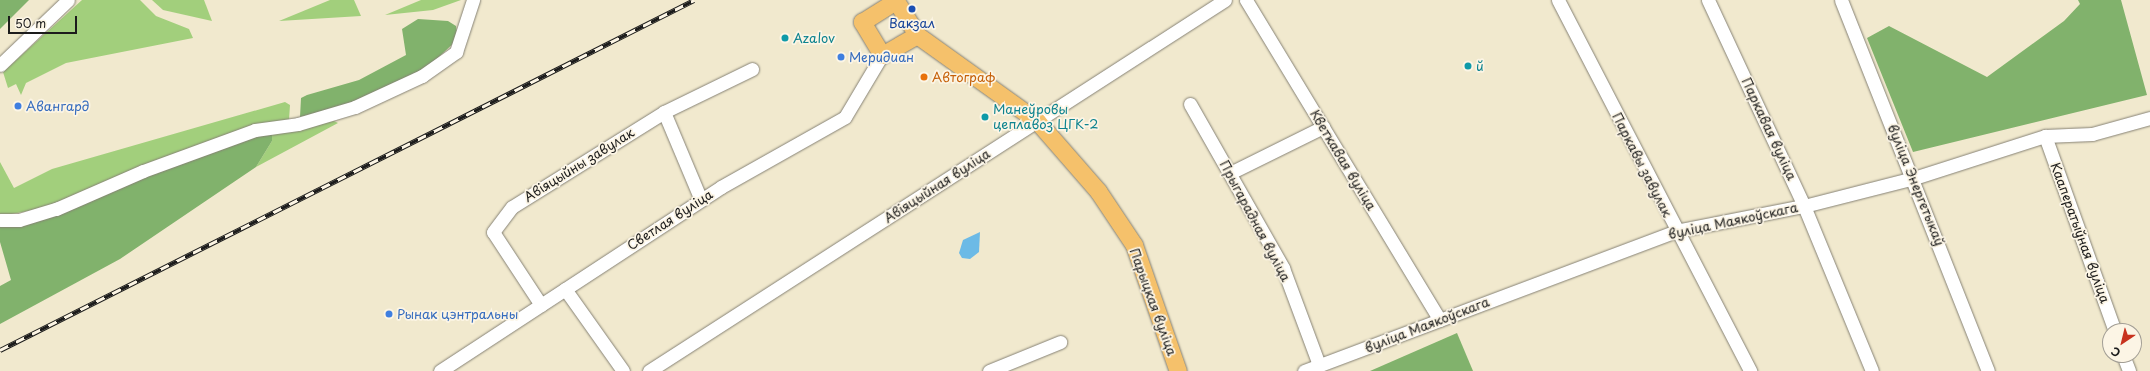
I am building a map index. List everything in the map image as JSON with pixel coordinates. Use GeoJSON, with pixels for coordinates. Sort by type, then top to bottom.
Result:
{"type":"FeatureCollection","features":[{"type":"Feature","properties":{"kind":"main road"},"geometry":{"type":"LineString","coordinates":[[917,36],[882,55],[862,22],[896,1],[917,36],[1037,121]]}},
{"type":"Feature","properties":{"kind":"main road","name":"Парыцкая вуліца"},"geometry":{"type":"LineString","coordinates":[[1037,121],[1098,190],[1134,245],[1178,371]]}},
{"type":"Feature","properties":{"kind":"street"},"geometry":{"type":"LineString","coordinates":[[0,65],[68,0]]}},
{"type":"Feature","properties":{"kind":"street"},"geometry":{"type":"LineString","coordinates":[[0,220],[19,220],[56,209],[143,171],[254,130],[298,124],[362,104],[422,76],[456,52],[473,0]]}},
{"type":"Feature","properties":{"kind":"street","name":"Авіяцыйная вуліца"},"geometry":{"type":"LineString","coordinates":[[649,371],[1225,0]]}},
{"type":"Feature","properties":{"kind":"street","name":"Кветкавая вуліца"},"geometry":{"type":"LineString","coordinates":[[1246,0],[1440,320]]}},
{"type":"Feature","properties":{"kind":"street","name":"Паркавы завулак"},"geometry":{"type":"LineString","coordinates":[[1558,0],[1676,231],[1750,371]]}},
{"type":"Feature","properties":{"kind":"street","name":"Паркавая вуліца"},"geometry":{"type":"LineString","coordinates":[[1708,0],[1804,206],[1872,371]]}},
{"type":"Feature","properties":{"kind":"street","name":"вуліца Энергетыкаў"},"geometry":{"type":"LineString","coordinates":[[1841,0],[1914,178],[1988,371]]}},
{"type":"Feature","properties":{"kind":"street","name":"Светлая вуліца"},"geometry":{"type":"LineString","coordinates":[[440,371],[701,200],[845,117],[882,55]]}},
{"type":"Feature","properties":{"kind":"street","name":"Авіяцыйны завулак"},"geometry":{"type":"LineString","coordinates":[[541,305],[493,232],[512,207],[664,112],[752,69]]}},
{"type":"Feature","properties":{"kind":"street","name":"Прыгарадная вуліца"},"geometry":{"type":"LineString","coordinates":[[1190,104],[1230,172],[1283,268],[1319,365]]}},
{"type":"Feature","properties":{"kind":"street"},"geometry":{"type":"LineString","coordinates":[[664,112],[701,200]]}},
{"type":"Feature","properties":{"kind":"street","name":"вуліца Маякоўскага"},"geometry":{"type":"LineString","coordinates":[[1304,371],[1676,231],[1804,206],[1914,178],[2045,136],[2092,134],[2150,118]]}},
{"type":"Feature","properties":{"kind":"street"},"geometry":{"type":"LineString","coordinates":[[1230,172],[1323,127]]}},
{"type":"Feature","properties":{"kind":"street","name":"Кааператыўная вуліца"},"geometry":{"type":"LineString","coordinates":[[2045,136],[2112,323]]}},
{"type":"Feature","properties":{"kind":"street"},"geometry":{"type":"LineString","coordinates":[[565,289],[622,371]]}},
{"type":"Feature","properties":{"kind":"street"},"geometry":{"type":"LineString","coordinates":[[989,371],[1060,342]]}},
{"type":"Feature","properties":{"kind":"green space"},"geometry":{"type":"Polygon","coordinates":[[[0,0],[29,0],[0,29],[0,0]]]}},
{"type":"Feature","properties":{"kind":"green space"},"geometry":{"type":"Polygon","coordinates":[[[82,0],[140,0],[156,16],[189,29],[193,38],[66,63],[26,83],[21,95],[16,84],[8,88],[3,72],[82,0]]]}},
{"type":"Feature","properties":{"kind":"green space"},"geometry":{"type":"Polygon","coordinates":[[[152,0],[204,0],[212,21],[163,10],[152,0]]]}},
{"type":"Feature","properties":{"kind":"green space"},"geometry":{"type":"Polygon","coordinates":[[[330,0],[354,0],[361,16],[279,21],[330,0]]]}},
{"type":"Feature","properties":{"kind":"green space"},"geometry":{"type":"Polygon","coordinates":[[[421,0],[461,0],[433,10],[385,15],[421,0]]]}},
{"type":"Feature","properties":{"kind":"green space"},"geometry":{"type":"Polygon","coordinates":[[[2078,0],[2121,0],[2147,95],[1913,152],[1867,38],[1889,26],[1987,77],[2064,21],[2080,4],[2078,0]]]}},
{"type":"Feature","properties":{"kind":"green space"},"geometry":{"type":"Polygon","coordinates":[[[418,19],[448,21],[456,26],[458,39],[425,70],[356,105],[300,117],[301,98],[359,80],[406,55],[402,29],[418,19]]]}},
{"type":"Feature","properties":{"kind":"green space"},"geometry":{"type":"Polygon","coordinates":[[[285,102],[290,105],[289,120],[51,207],[0,216],[0,162],[14,188],[52,169],[285,102]]]}},
{"type":"Feature","properties":{"kind":"green space"},"geometry":{"type":"Polygon","coordinates":[[[334,121],[338,123],[256,167],[272,141],[272,133],[334,121]]]}},
{"type":"Feature","properties":{"kind":"green space"},"geometry":{"type":"Polygon","coordinates":[[[272,133],[272,141],[256,167],[120,259],[0,324],[0,286],[11,280],[0,242],[0,224],[258,134],[272,133]]]}},
{"type":"Feature","properties":{"kind":"green space"},"geometry":{"type":"Polygon","coordinates":[[[1457,333],[1473,371],[1370,371],[1457,333]]]}},
{"type":"Feature","properties":{"kind":"water"},"geometry":{"type":"Polygon","coordinates":[[[980,232],[979,252],[970,259],[962,258],[959,253],[963,240],[980,232]]]}},
{"type":"Feature","properties":{"kind":"railway"},"geometry":{"type":"LineString","coordinates":[[0,350],[694,0]]}},
{"type":"Feature","properties":{"kind":"place","name":"Вакзал"},"geometry":{"type":"Point","coordinates":[912,9]}},
{"type":"Feature","properties":{"kind":"place","name":"Azalov"},"geometry":{"type":"Point","coordinates":[785,38]}},
{"type":"Feature","properties":{"kind":"place","name":"Меридиан"},"geometry":{"type":"Point","coordinates":[841,57]}},
{"type":"Feature","properties":{"kind":"place","name":"й"},"geometry":{"type":"Point","coordinates":[1468,66]}},
{"type":"Feature","properties":{"kind":"place","name":"Автограф"},"geometry":{"type":"Point","coordinates":[924,77]}},
{"type":"Feature","properties":{"kind":"place","name":"Авангард"},"geometry":{"type":"Point","coordinates":[18,106]}},
{"type":"Feature","properties":{"kind":"place","name":"Манеўровы цеплавоз ЦГК-2"},"geometry":{"type":"Point","coordinates":[985,117]}},
{"type":"Feature","properties":{"kind":"place","name":"Рынак цэнтральны"},"geometry":{"type":"Point","coordinates":[389,314]}}]}
